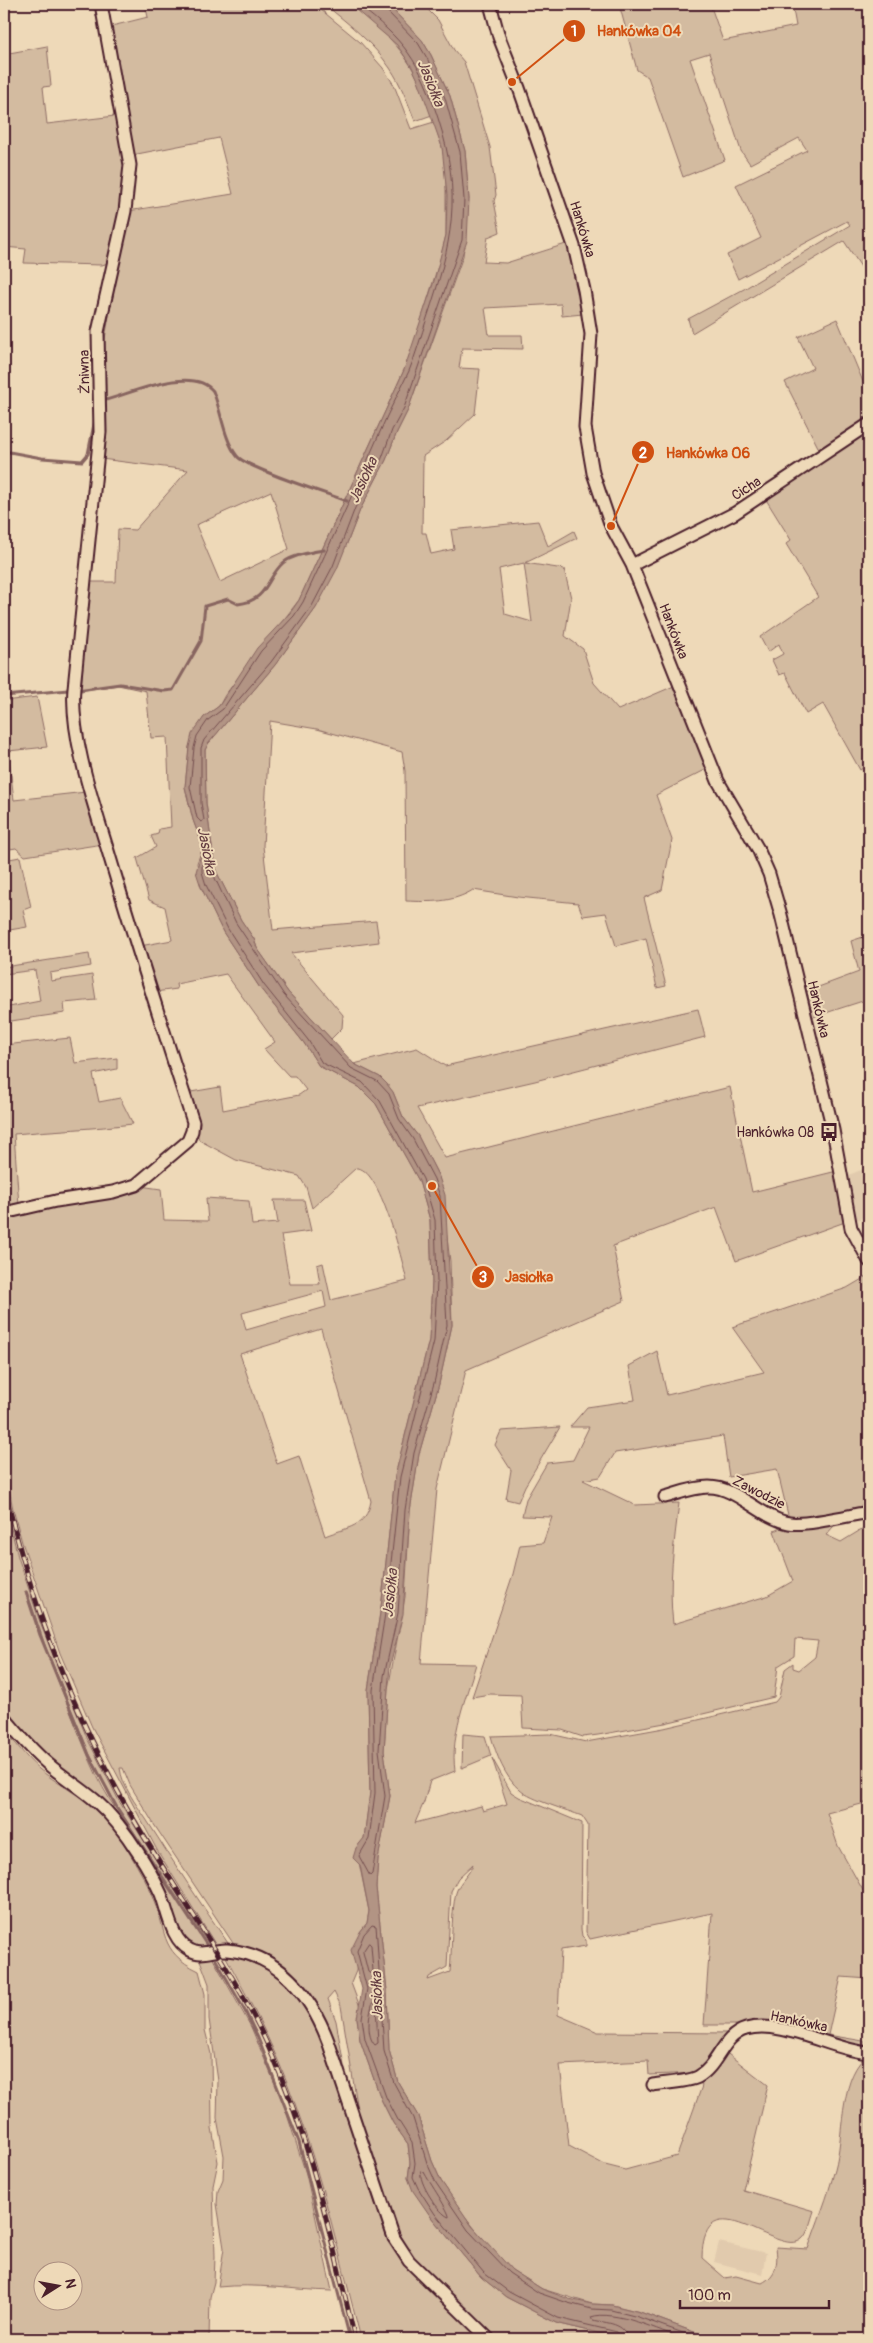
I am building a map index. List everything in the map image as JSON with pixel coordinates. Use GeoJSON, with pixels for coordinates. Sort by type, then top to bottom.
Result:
{"type":"FeatureCollection","features":[{"type":"Feature","properties":{"kind":"street","name":"Żniwna"},"geometry":{"type":"LineString","coordinates":[[4,1213],[47,1203],[113,1192],[136,1185],[188,1141],[193,1122],[98,816],[80,743],[74,709],[73,694],[100,432],[98,332],[125,211],[130,165],[101,4]]}},
{"type":"Feature","properties":{"kind":"street","name":"Hankówka"},"geometry":{"type":"LineString","coordinates":[[490,4],[499,38],[522,97],[574,246],[591,334],[585,427],[588,452],[611,526],[632,565],[718,781],[758,849],[769,874],[782,915],[833,1130],[851,1228],[869,1261]]}},
{"type":"Feature","properties":{"kind":"street","name":"Cicha"},"geometry":{"type":"LineString","coordinates":[[632,565],[734,513],[869,424]]}},
{"type":"Feature","properties":{"kind":"street","name":"Zawodzie"},"geometry":{"type":"LineString","coordinates":[[665,1497],[695,1488],[711,1487],[728,1491],[764,1514],[790,1523],[869,1512]]}},
{"type":"Feature","properties":{"kind":"street"},"geometry":{"type":"LineString","coordinates":[[4,1717],[27,1744],[49,1765],[96,1801],[114,1820],[140,1855],[160,1892],[174,1932],[182,1945],[190,1951],[200,1953],[226,1950],[260,1959],[283,1974],[308,1998],[318,2015],[328,2041],[394,2238],[409,2261],[489,2339]]}},
{"type":"Feature","properties":{"kind":"street","name":"Hankówka"},"geometry":{"type":"LineString","coordinates":[[653,2085],[697,2077],[708,2068],[733,2034],[747,2029],[766,2027],[810,2036],[869,2054]]}},
{"type":"Feature","properties":{"kind":"shaded area"},"geometry":{"type":"Polygon","coordinates":[[[145,4],[314,4],[360,42],[383,68],[394,85],[411,129],[434,122],[442,147],[446,169],[446,235],[414,344],[404,370],[299,600],[225,695],[219,706],[204,717],[189,747],[185,787],[193,820],[203,847],[197,863],[201,887],[223,932],[260,988],[304,1043],[319,1066],[359,1087],[376,1104],[419,1181],[430,1220],[432,1282],[429,1340],[395,1476],[382,1600],[368,1690],[370,1792],[364,1839],[356,1848],[369,1911],[367,1923],[360,1932],[356,1971],[351,1983],[360,2007],[357,2018],[360,2040],[381,2099],[393,2123],[408,2144],[410,2163],[408,2178],[431,2217],[481,2277],[506,2297],[556,2323],[623,2339],[496,2339],[412,2258],[392,2218],[358,2110],[341,2006],[334,1992],[328,1999],[336,2021],[346,2077],[325,2019],[308,1989],[299,1978],[235,1946],[155,1826],[130,1785],[123,1768],[120,1768],[126,1788],[134,1801],[230,1946],[217,1947],[157,1850],[92,1727],[60,1653],[22,1542],[13,1509],[4,1461],[4,1217],[140,1186],[161,1189],[164,1220],[208,1221],[206,1198],[249,1201],[252,1225],[278,1223],[274,1200],[304,1200],[311,1231],[281,1235],[290,1284],[320,1284],[317,1265],[323,1263],[331,1300],[407,1281],[389,1216],[373,1182],[365,1171],[356,1168],[312,1208],[306,1187],[299,1176],[236,1160],[199,1140],[185,1093],[220,1087],[223,1110],[299,1095],[306,1090],[295,1076],[289,1076],[264,1049],[275,1042],[226,974],[176,984],[177,989],[155,992],[140,946],[172,940],[165,907],[149,900],[137,858],[156,847],[151,836],[158,834],[159,829],[171,827],[167,737],[151,738],[146,691],[118,685],[81,691],[89,582],[116,582],[118,529],[135,530],[188,470],[101,459],[106,420],[104,344],[128,211],[233,194],[219,138],[132,155],[108,27],[148,17],[145,4]],[[271,491],[196,525],[220,582],[289,549],[271,491]],[[323,1291],[242,1313],[246,1330],[326,1307],[323,1291]],[[321,1329],[240,1354],[277,1464],[299,1456],[325,1536],[360,1522],[365,1517],[371,1501],[321,1329]]]}},
{"type":"Feature","properties":{"kind":"shaded area"},"geometry":{"type":"Polygon","coordinates":[[[324,4],[349,4],[391,40],[410,64],[432,115],[415,121],[398,80],[376,50],[324,4]]]}},
{"type":"Feature","properties":{"kind":"shaded area"},"geometry":{"type":"Polygon","coordinates":[[[387,4],[422,4],[438,20],[454,50],[464,62],[490,147],[496,195],[494,201],[500,232],[488,237],[484,262],[506,263],[569,243],[583,314],[562,316],[561,304],[485,308],[489,335],[522,335],[523,349],[462,348],[459,368],[480,369],[475,414],[446,441],[423,456],[422,533],[426,533],[431,554],[454,549],[451,530],[538,521],[548,546],[574,531],[577,538],[525,563],[564,569],[571,598],[565,636],[583,649],[594,683],[618,710],[674,686],[709,768],[656,795],[672,840],[662,890],[644,898],[666,986],[657,988],[646,938],[616,946],[606,913],[583,916],[578,903],[473,890],[449,899],[406,901],[405,771],[402,752],[317,729],[270,721],[263,846],[273,930],[376,921],[379,942],[291,953],[343,1015],[342,1028],[331,1039],[288,992],[257,948],[254,939],[241,920],[215,869],[206,803],[205,750],[275,665],[316,608],[408,410],[463,256],[469,199],[465,151],[450,96],[422,40],[387,4]],[[524,563],[499,569],[505,614],[532,622],[524,563]]]}},
{"type":"Feature","properties":{"kind":"shaded area"},"geometry":{"type":"Polygon","coordinates":[[[619,4],[710,4],[723,41],[796,26],[792,4],[869,4],[869,279],[844,241],[692,333],[688,319],[744,289],[850,225],[847,221],[738,279],[727,255],[761,238],[736,185],[807,150],[799,138],[750,164],[741,151],[709,53],[690,59],[725,160],[683,177],[648,77],[637,70],[619,4]]]}},
{"type":"Feature","properties":{"kind":"shaded area"},"geometry":{"type":"Polygon","coordinates":[[[47,46],[51,86],[43,87],[47,124],[115,116],[119,119],[124,142],[125,170],[120,210],[108,263],[102,265],[24,263],[26,249],[4,247],[4,54],[47,46]]]}},
{"type":"Feature","properties":{"kind":"shaded area"},"geometry":{"type":"Polygon","coordinates":[[[837,319],[869,396],[869,419],[820,451],[785,382],[813,368],[798,337],[837,319]]]}},
{"type":"Feature","properties":{"kind":"shaded area"},"geometry":{"type":"Polygon","coordinates":[[[869,429],[869,764],[860,770],[823,704],[806,714],[785,673],[779,675],[772,660],[783,654],[779,644],[768,652],[760,637],[818,597],[786,544],[791,540],[765,498],[869,429]]]}},
{"type":"Feature","properties":{"kind":"shaded area"},"geometry":{"type":"Polygon","coordinates":[[[37,697],[47,747],[8,751],[14,800],[86,792],[103,844],[25,856],[16,848],[4,850],[4,701],[37,697]]]}},
{"type":"Feature","properties":{"kind":"shaded area"},"geometry":{"type":"Polygon","coordinates":[[[20,857],[31,907],[23,910],[27,927],[4,931],[4,860],[20,857]]]}},
{"type":"Feature","properties":{"kind":"shaded area"},"geometry":{"type":"Polygon","coordinates":[[[869,935],[869,999],[810,1018],[805,992],[859,972],[851,941],[869,935]]]}},
{"type":"Feature","properties":{"kind":"shaded area"},"geometry":{"type":"Polygon","coordinates":[[[89,954],[91,966],[50,973],[51,981],[92,975],[96,1000],[64,1003],[65,1013],[4,1022],[4,1008],[40,1001],[35,970],[4,974],[4,967],[89,954]]]}},
{"type":"Feature","properties":{"kind":"shaded area"},"geometry":{"type":"Polygon","coordinates":[[[698,1009],[705,1037],[535,1081],[417,1108],[445,1158],[730,1087],[752,1192],[837,1171],[845,1222],[736,1261],[716,1207],[613,1246],[624,1301],[466,1370],[437,1489],[421,1663],[476,1664],[457,1730],[454,1757],[455,1771],[430,1781],[415,1823],[481,1806],[483,1811],[507,1804],[492,1758],[511,1792],[582,1823],[581,1929],[582,1936],[586,1940],[586,1946],[561,1950],[558,2015],[598,2032],[731,2033],[705,2066],[696,2073],[649,2075],[648,2061],[560,2065],[569,2146],[605,2165],[625,2170],[677,2156],[702,2086],[699,2080],[724,2051],[768,2085],[743,2190],[814,2211],[804,2237],[791,2242],[777,2239],[744,2225],[728,2221],[715,2223],[706,2234],[702,2258],[725,2278],[736,2276],[762,2283],[774,2272],[777,2258],[776,2247],[808,2249],[835,2169],[846,2095],[850,2081],[856,2068],[864,2058],[869,2058],[869,2339],[713,2339],[640,2312],[612,2305],[592,2304],[542,2289],[512,2270],[490,2248],[464,2215],[441,2181],[432,2161],[418,2116],[398,2082],[389,2050],[387,1991],[376,1887],[378,1859],[390,1796],[384,1751],[388,1689],[405,1597],[410,1511],[419,1454],[439,1384],[452,1325],[450,1261],[439,1177],[418,1136],[403,1117],[393,1092],[380,1077],[354,1064],[417,1048],[445,1066],[698,1009]],[[473,1864],[458,1878],[451,1891],[447,1967],[429,1977],[428,1980],[450,1972],[455,1897],[459,1886],[473,1864]]]}},
{"type":"Feature","properties":{"kind":"shaded area"},"geometry":{"type":"Polygon","coordinates":[[[70,1038],[75,1063],[117,1058],[117,1069],[93,1074],[99,1102],[120,1098],[133,1124],[14,1134],[19,1206],[4,1209],[4,1045],[70,1038]]]}},
{"type":"Feature","properties":{"kind":"shaded area"},"geometry":{"type":"Polygon","coordinates":[[[869,1167],[869,1216],[857,1220],[846,1176],[869,1167]]]}},
{"type":"Feature","properties":{"kind":"shaded area"},"geometry":{"type":"Polygon","coordinates":[[[869,1275],[869,1508],[789,1519],[777,1469],[729,1477],[723,1436],[615,1453],[600,1477],[583,1480],[635,1505],[679,1503],[671,1579],[673,1624],[767,1596],[793,1581],[774,1531],[787,1525],[840,1519],[826,1535],[841,1542],[859,1531],[869,1528],[869,1802],[827,1813],[838,1846],[869,1901],[869,1979],[841,1977],[828,2035],[869,2042],[869,2051],[786,2025],[704,2025],[712,1913],[590,1939],[586,1932],[588,1825],[582,1816],[540,1801],[520,1790],[510,1779],[498,1758],[491,1736],[550,1734],[586,1742],[664,1728],[775,1702],[779,1697],[785,1669],[793,1663],[793,1668],[799,1670],[815,1657],[818,1641],[795,1639],[794,1656],[778,1666],[774,1697],[665,1723],[598,1735],[583,1737],[562,1730],[523,1728],[521,1695],[490,1694],[472,1697],[513,1574],[520,1545],[543,1543],[552,1517],[522,1516],[526,1499],[547,1463],[573,1460],[589,1427],[570,1427],[587,1407],[635,1400],[629,1366],[657,1351],[667,1395],[764,1372],[732,1327],[847,1288],[869,1275]]]}},
{"type":"Feature","properties":{"kind":"shaded area"},"geometry":{"type":"Polygon","coordinates":[[[560,1427],[525,1486],[518,1502],[506,1499],[511,1470],[495,1445],[501,1431],[560,1427]]]}},
{"type":"Feature","properties":{"kind":"shaded area"},"geometry":{"type":"Polygon","coordinates":[[[4,1500],[18,1557],[41,1625],[87,1738],[119,1801],[211,1948],[117,1806],[91,1757],[46,1648],[27,1591],[25,1592],[43,1641],[96,1775],[110,1800],[209,1949],[194,1947],[183,1940],[166,1893],[75,1778],[40,1751],[4,1711],[4,1500]]]}},
{"type":"Feature","properties":{"kind":"shaded area"},"geometry":{"type":"Polygon","coordinates":[[[4,1729],[39,1769],[94,1807],[113,1826],[152,1894],[170,1947],[176,1956],[199,1971],[205,1994],[205,2030],[211,2054],[212,2128],[218,2162],[213,2186],[215,2257],[214,2282],[210,2297],[209,2339],[4,2339],[4,1729]]]}},
{"type":"Feature","properties":{"kind":"shaded area"},"geometry":{"type":"Polygon","coordinates":[[[463,1734],[485,1736],[491,1756],[462,1768],[463,1734]]]}},
{"type":"Feature","properties":{"kind":"shaded area"},"geometry":{"type":"Polygon","coordinates":[[[212,1957],[251,2027],[284,2105],[306,2174],[332,2291],[261,2286],[218,2287],[224,2248],[217,2204],[218,2191],[223,2179],[224,2156],[217,2118],[218,2081],[209,2019],[209,1984],[200,1960],[212,1957]]]}},
{"type":"Feature","properties":{"kind":"shaded area"},"geometry":{"type":"Polygon","coordinates":[[[226,1957],[237,1957],[267,1969],[300,1996],[316,2023],[375,2203],[392,2246],[414,2275],[482,2339],[361,2339],[322,2187],[293,2098],[270,2044],[226,1957]]]}},
{"type":"Feature","properties":{"kind":"shaded area"},"geometry":{"type":"Polygon","coordinates":[[[719,2242],[766,2253],[762,2274],[714,2262],[719,2242]]]}},
{"type":"Feature","properties":{"kind":"water"},"geometry":{"type":"Polygon","coordinates":[[[349,4],[387,4],[422,40],[431,55],[450,96],[465,151],[469,199],[467,241],[408,410],[386,460],[360,510],[337,569],[316,608],[275,665],[205,750],[206,803],[215,869],[241,920],[254,939],[257,948],[288,992],[354,1064],[380,1077],[387,1084],[393,1092],[403,1117],[418,1136],[439,1177],[445,1195],[452,1325],[439,1384],[419,1454],[410,1511],[403,1614],[390,1666],[388,1689],[384,1751],[390,1796],[378,1859],[376,1887],[387,1991],[389,2050],[398,2082],[418,2116],[432,2161],[441,2181],[472,2226],[512,2270],[542,2289],[569,2299],[592,2304],[612,2305],[640,2312],[713,2339],[623,2339],[556,2323],[506,2297],[481,2277],[431,2217],[413,2191],[408,2178],[410,2163],[408,2144],[393,2123],[381,2099],[360,2040],[357,2018],[362,1989],[351,1950],[367,1923],[369,1911],[360,1865],[353,1858],[356,1848],[364,1838],[370,1792],[368,1690],[382,1600],[395,1476],[429,1340],[432,1282],[430,1220],[419,1181],[376,1104],[359,1087],[319,1066],[304,1043],[260,988],[223,932],[201,887],[196,872],[203,847],[193,820],[185,787],[192,734],[204,717],[219,706],[257,648],[290,613],[299,600],[404,370],[434,281],[446,235],[447,195],[442,147],[418,80],[412,67],[397,45],[349,4]]]}},
{"type":"Feature","properties":{"kind":"waterway"},"geometry":{"type":"LineString","coordinates":[[106,400],[162,383],[192,380],[204,384],[213,391],[229,442],[237,456],[271,474],[347,501]]}},
{"type":"Feature","properties":{"kind":"waterway"},"geometry":{"type":"LineString","coordinates":[[4,451],[42,458],[82,461],[88,454],[95,419]]}},
{"type":"Feature","properties":{"kind":"waterway"},"geometry":{"type":"LineString","coordinates":[[77,690],[120,684],[164,691],[173,690],[201,641],[205,606],[228,599],[238,604],[248,602],[261,594],[277,569],[287,560],[302,554],[324,550]]}},
{"type":"Feature","properties":{"kind":"waterway"},"geometry":{"type":"LineString","coordinates":[[4,696],[68,690]]}},
{"type":"Feature","properties":{"kind":"waterway"},"geometry":{"type":"LineString","coordinates":[[26,1592],[40,1635],[89,1755],[117,1808],[206,1944]]}},
{"type":"Feature","properties":{"kind":"waterway"},"geometry":{"type":"LineString","coordinates":[[216,1960],[258,2038],[299,2142],[350,2339]]}},
{"type":"Feature","properties":{"kind":"railway"},"geometry":{"type":"LineString","coordinates":[[4,1485],[13,1524],[36,1601],[49,1639],[80,1714],[132,1817],[243,1996],[276,2064],[316,2180],[355,2339]]}},
{"type":"Feature","properties":{"kind":"place","name":"Hankówka 04"},"geometry":{"type":"Point","coordinates":[512,82]}},
{"type":"Feature","properties":{"kind":"place","name":"Hankówka 06"},"geometry":{"type":"Point","coordinates":[611,526]}},
{"type":"Feature","properties":{"kind":"place","name":"Hankówka 08"},"geometry":{"type":"Point","coordinates":[829,1132]}},
{"type":"Feature","properties":{"kind":"place","name":"Jasiołka"},"geometry":{"type":"Point","coordinates":[432,1186]}}]}
